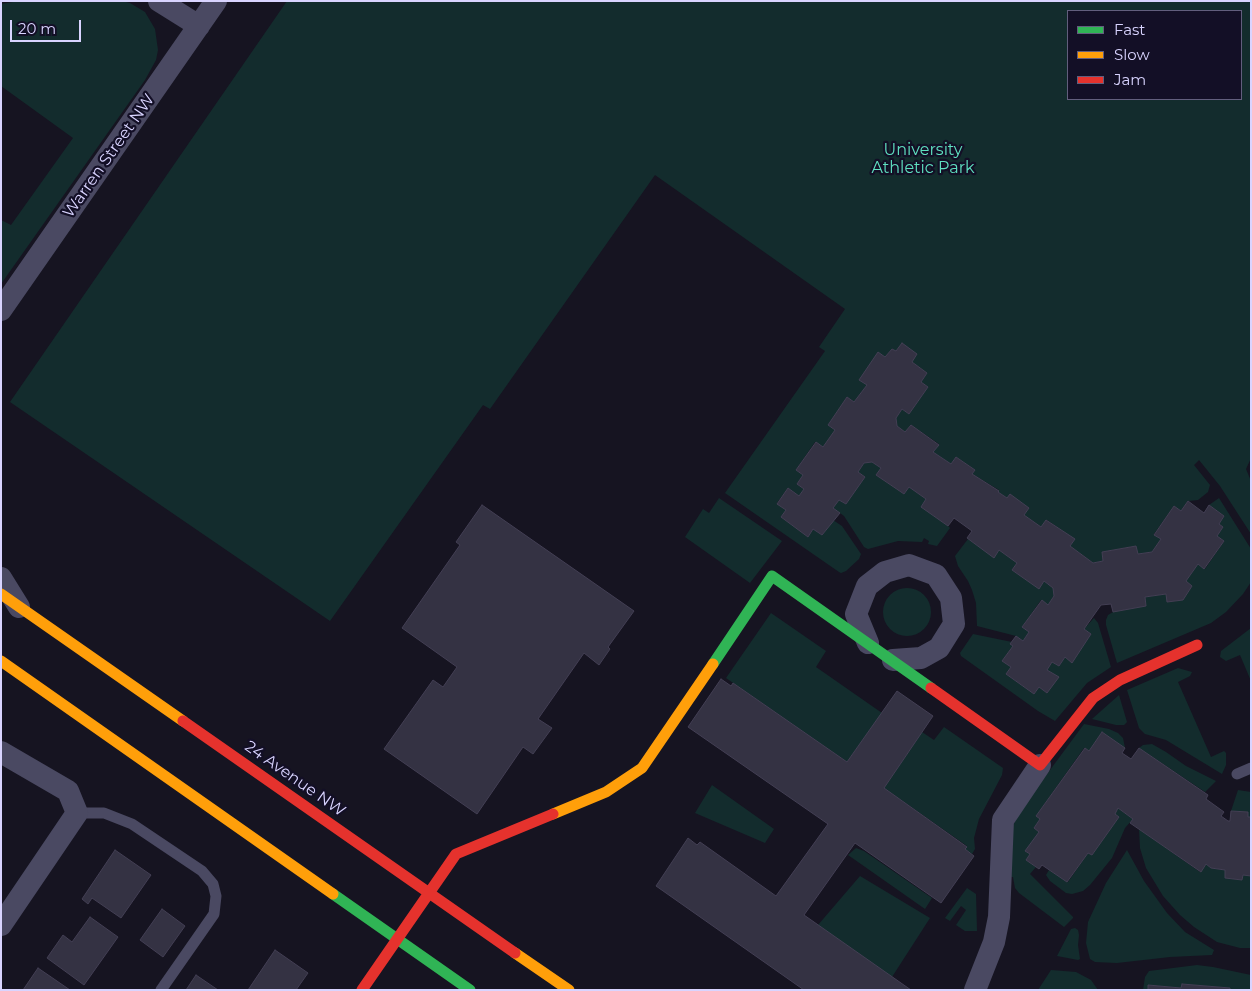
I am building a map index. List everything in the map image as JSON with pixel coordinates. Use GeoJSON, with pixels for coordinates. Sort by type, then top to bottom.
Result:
{"type":"FeatureCollection","features":[{"type":"Feature","properties":{"kind":"street"},"geometry":{"type":"LineString","coordinates":[[159,1],[199,26]]}},
{"type":"Feature","properties":{"kind":"street","name":"Warren Street NW"},"geometry":{"type":"LineString","coordinates":[[1,310],[216,1]]}},
{"type":"Feature","properties":{"kind":"street"},"geometry":{"type":"LineString","coordinates":[[868,643],[856,614],[867,586],[885,572],[909,565],[936,575],[951,598],[954,624],[939,648],[921,658],[893,660]]}},
{"type":"Feature","properties":{"kind":"street"},"geometry":{"type":"LineString","coordinates":[[362,990],[456,854],[606,792],[642,768],[772,576],[1040,765]]}},
{"type":"Feature","properties":{"kind":"street"},"geometry":{"type":"LineString","coordinates":[[1,578],[20,608]]}},
{"type":"Feature","properties":{"kind":"street","name":"24 Avenue NW"},"geometry":{"type":"LineString","coordinates":[[1,594],[569,990]]}},
{"type":"Feature","properties":{"kind":"street"},"geometry":{"type":"LineString","coordinates":[[975,990],[994,942],[999,917],[1003,820],[1040,765],[1092,698],[1120,680],[1197,646]]}},
{"type":"Feature","properties":{"kind":"street"},"geometry":{"type":"LineString","coordinates":[[1,662],[470,990]]}},
{"type":"Feature","properties":{"kind":"street"},"geometry":{"type":"LineString","coordinates":[[1,752],[68,791],[77,813],[1,925]]}},
{"type":"Feature","properties":{"kind":"lane"},"geometry":{"type":"LineString","coordinates":[[1237,774],[1251,768]]}},
{"type":"Feature","properties":{"kind":"lane"},"geometry":{"type":"LineString","coordinates":[[77,813],[104,813],[132,824],[202,871],[213,884],[216,896],[214,914],[161,990]]}},
{"type":"Feature","properties":{"kind":"green space"},"geometry":{"type":"Polygon","coordinates":[[[19,1],[122,1],[130,3],[145,12],[155,29],[158,50],[156,60],[145,80],[1,284],[1,220],[11,225],[73,138],[1,86],[1,4],[19,1]]]}},
{"type":"Feature","properties":{"kind":"green space","name":"University Athletic Park"},"geometry":{"type":"Polygon","coordinates":[[[287,1],[1251,1],[1251,458],[1246,469],[1251,481],[1251,534],[1220,486],[1199,460],[1194,465],[1210,485],[1208,492],[1198,500],[1188,501],[1181,511],[1174,506],[1154,534],[1161,539],[1152,552],[1138,554],[1135,546],[1102,552],[1103,561],[1093,563],[1070,546],[1074,539],[1047,520],[1041,527],[1024,515],[1029,508],[1010,495],[1007,498],[998,492],[999,490],[972,474],[975,470],[956,457],[951,464],[933,452],[939,444],[911,425],[905,432],[897,426],[896,418],[902,409],[909,414],[928,387],[921,382],[927,373],[912,362],[902,344],[896,351],[892,349],[885,357],[878,353],[867,385],[854,402],[847,397],[828,425],[835,430],[823,447],[815,442],[796,470],[803,475],[797,484],[804,489],[799,496],[788,488],[777,503],[786,510],[781,517],[808,537],[813,529],[822,535],[833,520],[842,526],[861,554],[859,559],[846,571],[839,572],[725,493],[825,351],[819,347],[845,309],[655,175],[490,409],[483,405],[330,621],[10,402],[287,1]]]}},
{"type":"Feature","properties":{"kind":"green space"},"geometry":{"type":"Polygon","coordinates":[[[872,462],[881,468],[876,475],[904,494],[909,487],[926,499],[922,507],[950,528],[937,546],[928,544],[929,541],[924,538],[922,542],[898,541],[868,549],[864,547],[844,516],[833,508],[839,500],[846,504],[865,477],[858,472],[864,463],[872,462]]]}},
{"type":"Feature","properties":{"kind":"green space"},"geometry":{"type":"Polygon","coordinates":[[[719,498],[782,541],[750,583],[685,537],[703,509],[709,513],[719,498]]]}},
{"type":"Feature","properties":{"kind":"green space"},"geometry":{"type":"Polygon","coordinates":[[[1219,498],[1251,549],[1251,582],[1243,594],[1226,612],[1211,623],[1117,663],[1106,625],[1108,615],[1113,612],[1146,606],[1145,597],[1166,594],[1168,602],[1183,600],[1192,586],[1186,581],[1198,564],[1205,569],[1224,541],[1217,536],[1223,527],[1219,524],[1224,516],[1209,505],[1219,498]]]}},
{"type":"Feature","properties":{"kind":"green space"},"geometry":{"type":"Polygon","coordinates":[[[968,539],[994,557],[999,550],[1017,563],[1012,570],[1039,588],[1044,581],[1053,588],[1054,596],[1048,605],[1041,600],[1022,627],[1029,632],[1023,641],[1016,636],[977,626],[976,603],[972,590],[958,566],[955,556],[968,539]]]}},
{"type":"Feature","properties":{"kind":"green space"},"geometry":{"type":"Polygon","coordinates":[[[902,588],[912,588],[921,592],[927,598],[930,603],[930,621],[921,632],[912,636],[902,636],[893,632],[887,626],[883,617],[883,607],[887,598],[893,592],[902,588]]]}},
{"type":"Feature","properties":{"kind":"green space"},"geometry":{"type":"Polygon","coordinates":[[[771,613],[826,651],[816,667],[882,713],[847,762],[726,678],[771,613]]]}},
{"type":"Feature","properties":{"kind":"green space"},"geometry":{"type":"Polygon","coordinates":[[[1094,618],[1098,623],[1111,667],[1087,683],[1055,721],[961,656],[960,653],[973,634],[1012,642],[1010,644],[1013,646],[1002,661],[1011,667],[1006,674],[1034,694],[1039,687],[1047,693],[1058,677],[1047,670],[1052,662],[1059,666],[1065,657],[1072,662],[1091,634],[1084,629],[1094,618]]]}},
{"type":"Feature","properties":{"kind":"green space"},"geometry":{"type":"Polygon","coordinates":[[[1251,628],[1251,681],[1240,655],[1226,661],[1220,657],[1221,651],[1251,628]]]}},
{"type":"Feature","properties":{"kind":"green space"},"geometry":{"type":"Polygon","coordinates":[[[1178,668],[1192,672],[1190,676],[1178,682],[1211,757],[1224,751],[1226,753],[1226,765],[1222,774],[1166,740],[1145,734],[1139,728],[1127,690],[1178,668]]]}},
{"type":"Feature","properties":{"kind":"green space"},"geometry":{"type":"Polygon","coordinates":[[[1119,695],[1127,722],[1124,725],[1092,719],[1119,695]]]}},
{"type":"Feature","properties":{"kind":"green space"},"geometry":{"type":"Polygon","coordinates":[[[1084,724],[1109,729],[1118,733],[1123,738],[1125,748],[1102,732],[1089,751],[1084,748],[1036,816],[1040,819],[1034,828],[1039,832],[1026,851],[1030,854],[1026,860],[1036,867],[1030,874],[1073,917],[1064,927],[1019,893],[1015,888],[1013,877],[1009,877],[1012,828],[1033,793],[1084,724]]]}},
{"type":"Feature","properties":{"kind":"green space"},"geometry":{"type":"Polygon","coordinates":[[[944,727],[1003,768],[1002,775],[979,819],[974,838],[975,849],[972,854],[965,849],[967,846],[884,788],[922,732],[934,740],[944,727]]]}},
{"type":"Feature","properties":{"kind":"green space"},"geometry":{"type":"Polygon","coordinates":[[[1152,744],[1186,766],[1216,781],[1205,792],[1139,748],[1143,745],[1152,744]]]}},
{"type":"Feature","properties":{"kind":"green space"},"geometry":{"type":"Polygon","coordinates":[[[712,785],[774,829],[765,843],[695,813],[712,785]]]}},
{"type":"Feature","properties":{"kind":"green space"},"geometry":{"type":"Polygon","coordinates":[[[1238,790],[1251,792],[1251,817],[1248,817],[1248,812],[1231,811],[1238,790]]]}},
{"type":"Feature","properties":{"kind":"green space"},"geometry":{"type":"Polygon","coordinates":[[[1118,808],[1133,819],[1125,828],[1112,858],[1090,885],[1083,891],[1072,894],[1066,893],[1050,881],[1046,875],[1049,870],[1068,882],[1088,853],[1092,855],[1119,817],[1115,814],[1118,808]]]}},
{"type":"Feature","properties":{"kind":"green space"},"geometry":{"type":"Polygon","coordinates":[[[1139,829],[1200,872],[1206,864],[1212,868],[1225,870],[1225,878],[1242,880],[1243,875],[1251,876],[1251,948],[1240,948],[1217,942],[1180,915],[1163,896],[1146,868],[1140,848],[1139,829]]]}},
{"type":"Feature","properties":{"kind":"green space"},"geometry":{"type":"Polygon","coordinates":[[[856,848],[864,851],[932,898],[925,909],[848,855],[856,848]]]}},
{"type":"Feature","properties":{"kind":"green space"},"geometry":{"type":"Polygon","coordinates":[[[1127,850],[1144,881],[1167,913],[1185,932],[1214,950],[1212,955],[1170,957],[1117,963],[1095,962],[1090,959],[1086,943],[1088,922],[1106,883],[1127,850]]]}},
{"type":"Feature","properties":{"kind":"green space"},"geometry":{"type":"Polygon","coordinates":[[[860,876],[930,918],[892,977],[818,925],[860,876]]]}},
{"type":"Feature","properties":{"kind":"green space"},"geometry":{"type":"Polygon","coordinates":[[[967,888],[976,894],[977,931],[965,931],[956,925],[966,910],[961,906],[950,921],[945,918],[967,888]]]}},
{"type":"Feature","properties":{"kind":"green space"},"geometry":{"type":"Polygon","coordinates":[[[1075,928],[1078,930],[1079,935],[1080,959],[1057,956],[1071,929],[1075,928]]]}},
{"type":"Feature","properties":{"kind":"green space"},"geometry":{"type":"Polygon","coordinates":[[[1197,965],[1251,975],[1251,990],[1230,990],[1229,988],[1182,984],[1181,988],[1148,985],[1148,990],[1143,990],[1145,977],[1149,971],[1197,965]]]}},
{"type":"Feature","properties":{"kind":"green space"},"geometry":{"type":"Polygon","coordinates":[[[1051,970],[1076,972],[1091,980],[1098,990],[1038,990],[1051,970]]]}},
{"type":"Feature","properties":{"kind":"building"},"geometry":{"type":"Polygon","coordinates":[[[902,343],[917,354],[912,362],[927,373],[921,382],[928,387],[909,414],[902,409],[896,418],[897,426],[905,432],[911,425],[939,445],[933,452],[951,464],[956,457],[975,470],[972,474],[1007,498],[1010,494],[1029,508],[1024,515],[1041,527],[1046,520],[1075,539],[1070,546],[1093,563],[1103,561],[1102,552],[1136,546],[1138,554],[1152,552],[1161,539],[1154,535],[1174,506],[1181,511],[1188,501],[1204,513],[1209,505],[1224,516],[1219,524],[1223,527],[1217,536],[1224,541],[1204,569],[1198,564],[1186,581],[1192,586],[1183,600],[1167,602],[1166,594],[1145,597],[1146,606],[1113,612],[1111,604],[1101,605],[1084,629],[1091,634],[1072,663],[1065,657],[1059,666],[1052,662],[1047,670],[1059,677],[1047,693],[1039,687],[1034,694],[1006,674],[1011,667],[1002,661],[1013,646],[1010,644],[1016,636],[1023,641],[1029,632],[1022,627],[1042,600],[1048,605],[1054,596],[1053,588],[1044,581],[1039,589],[1012,570],[1017,563],[999,550],[994,558],[967,538],[972,531],[954,518],[948,526],[921,507],[926,499],[909,487],[904,494],[876,475],[881,468],[872,462],[864,463],[858,472],[865,477],[846,504],[839,500],[833,508],[840,513],[822,535],[813,529],[808,537],[781,517],[786,510],[777,504],[788,488],[799,496],[804,489],[797,484],[803,475],[796,470],[816,442],[823,447],[835,430],[828,425],[847,397],[854,402],[867,385],[859,380],[878,352],[885,357],[892,349],[896,351],[902,343]]]}},
{"type":"Feature","properties":{"kind":"building"},"geometry":{"type":"Polygon","coordinates":[[[482,505],[634,611],[608,647],[610,649],[599,665],[584,653],[538,719],[552,728],[533,754],[523,747],[477,814],[384,749],[433,680],[443,687],[457,667],[402,628],[460,545],[456,542],[482,505]]]}},
{"type":"Feature","properties":{"kind":"building"},"geometry":{"type":"Polygon","coordinates":[[[721,679],[731,686],[733,683],[847,762],[897,691],[933,716],[884,788],[967,847],[965,849],[974,856],[941,903],[855,843],[804,915],[911,990],[804,990],[656,886],[688,838],[697,845],[700,842],[776,896],[828,824],[688,727],[721,679]]]}},
{"type":"Feature","properties":{"kind":"building"},"geometry":{"type":"Polygon","coordinates":[[[1102,732],[1125,748],[1122,753],[1131,759],[1139,748],[1208,795],[1206,799],[1224,812],[1221,816],[1228,821],[1230,821],[1231,811],[1248,812],[1248,817],[1251,817],[1251,876],[1243,875],[1242,880],[1225,878],[1225,870],[1211,868],[1206,864],[1201,872],[1130,823],[1133,819],[1118,808],[1115,814],[1119,817],[1092,855],[1088,853],[1067,882],[1042,865],[1039,869],[1026,860],[1030,854],[1025,851],[1039,832],[1034,828],[1040,819],[1036,816],[1085,748],[1089,751],[1102,732]]]}},
{"type":"Feature","properties":{"kind":"building"},"geometry":{"type":"Polygon","coordinates":[[[115,850],[151,875],[121,918],[92,898],[88,904],[82,899],[115,850]]]}},
{"type":"Feature","properties":{"kind":"building"},"geometry":{"type":"Polygon","coordinates":[[[162,909],[185,926],[163,957],[140,940],[162,909]]]}},
{"type":"Feature","properties":{"kind":"building"},"geometry":{"type":"Polygon","coordinates":[[[90,917],[118,937],[84,985],[47,958],[63,935],[72,942],[90,917]]]}},
{"type":"Feature","properties":{"kind":"building"},"geometry":{"type":"Polygon","coordinates":[[[275,950],[308,973],[296,990],[248,990],[275,950]]]}},
{"type":"Feature","properties":{"kind":"building"},"geometry":{"type":"Polygon","coordinates":[[[38,968],[70,990],[23,990],[38,968]]]}},
{"type":"Feature","properties":{"kind":"building"},"geometry":{"type":"Polygon","coordinates":[[[196,975],[218,990],[186,990],[196,975]]]}},
{"type":"Feature","properties":{"kind":"building"},"geometry":{"type":"Polygon","coordinates":[[[1182,984],[1230,988],[1230,990],[1148,990],[1148,985],[1181,988],[1182,984]]]}},
{"type":"Feature","properties":{"kind":"traffic: fast"},"geometry":{"type":"LineString","coordinates":[[713,664],[772,576],[931,688]]}},
{"type":"Feature","properties":{"kind":"traffic: fast"},"geometry":{"type":"LineString","coordinates":[[333,894],[470,990]]}},
{"type":"Feature","properties":{"kind":"traffic: slow"},"geometry":{"type":"LineString","coordinates":[[1,594],[183,721]]}},
{"type":"Feature","properties":{"kind":"traffic: slow"},"geometry":{"type":"LineString","coordinates":[[1,661],[333,894]]}},
{"type":"Feature","properties":{"kind":"traffic: slow"},"geometry":{"type":"LineString","coordinates":[[553,814],[606,792],[642,768],[713,664]]}},
{"type":"Feature","properties":{"kind":"traffic: slow"},"geometry":{"type":"LineString","coordinates":[[515,953],[569,990]]}},
{"type":"Feature","properties":{"kind":"traffic: jam"},"geometry":{"type":"LineString","coordinates":[[931,688],[1040,765],[1093,698],[1120,680],[1197,645]]}},
{"type":"Feature","properties":{"kind":"traffic: jam"},"geometry":{"type":"LineString","coordinates":[[183,721],[515,953]]}},
{"type":"Feature","properties":{"kind":"traffic: jam"},"geometry":{"type":"LineString","coordinates":[[362,990],[456,854],[553,814]]}}]}
